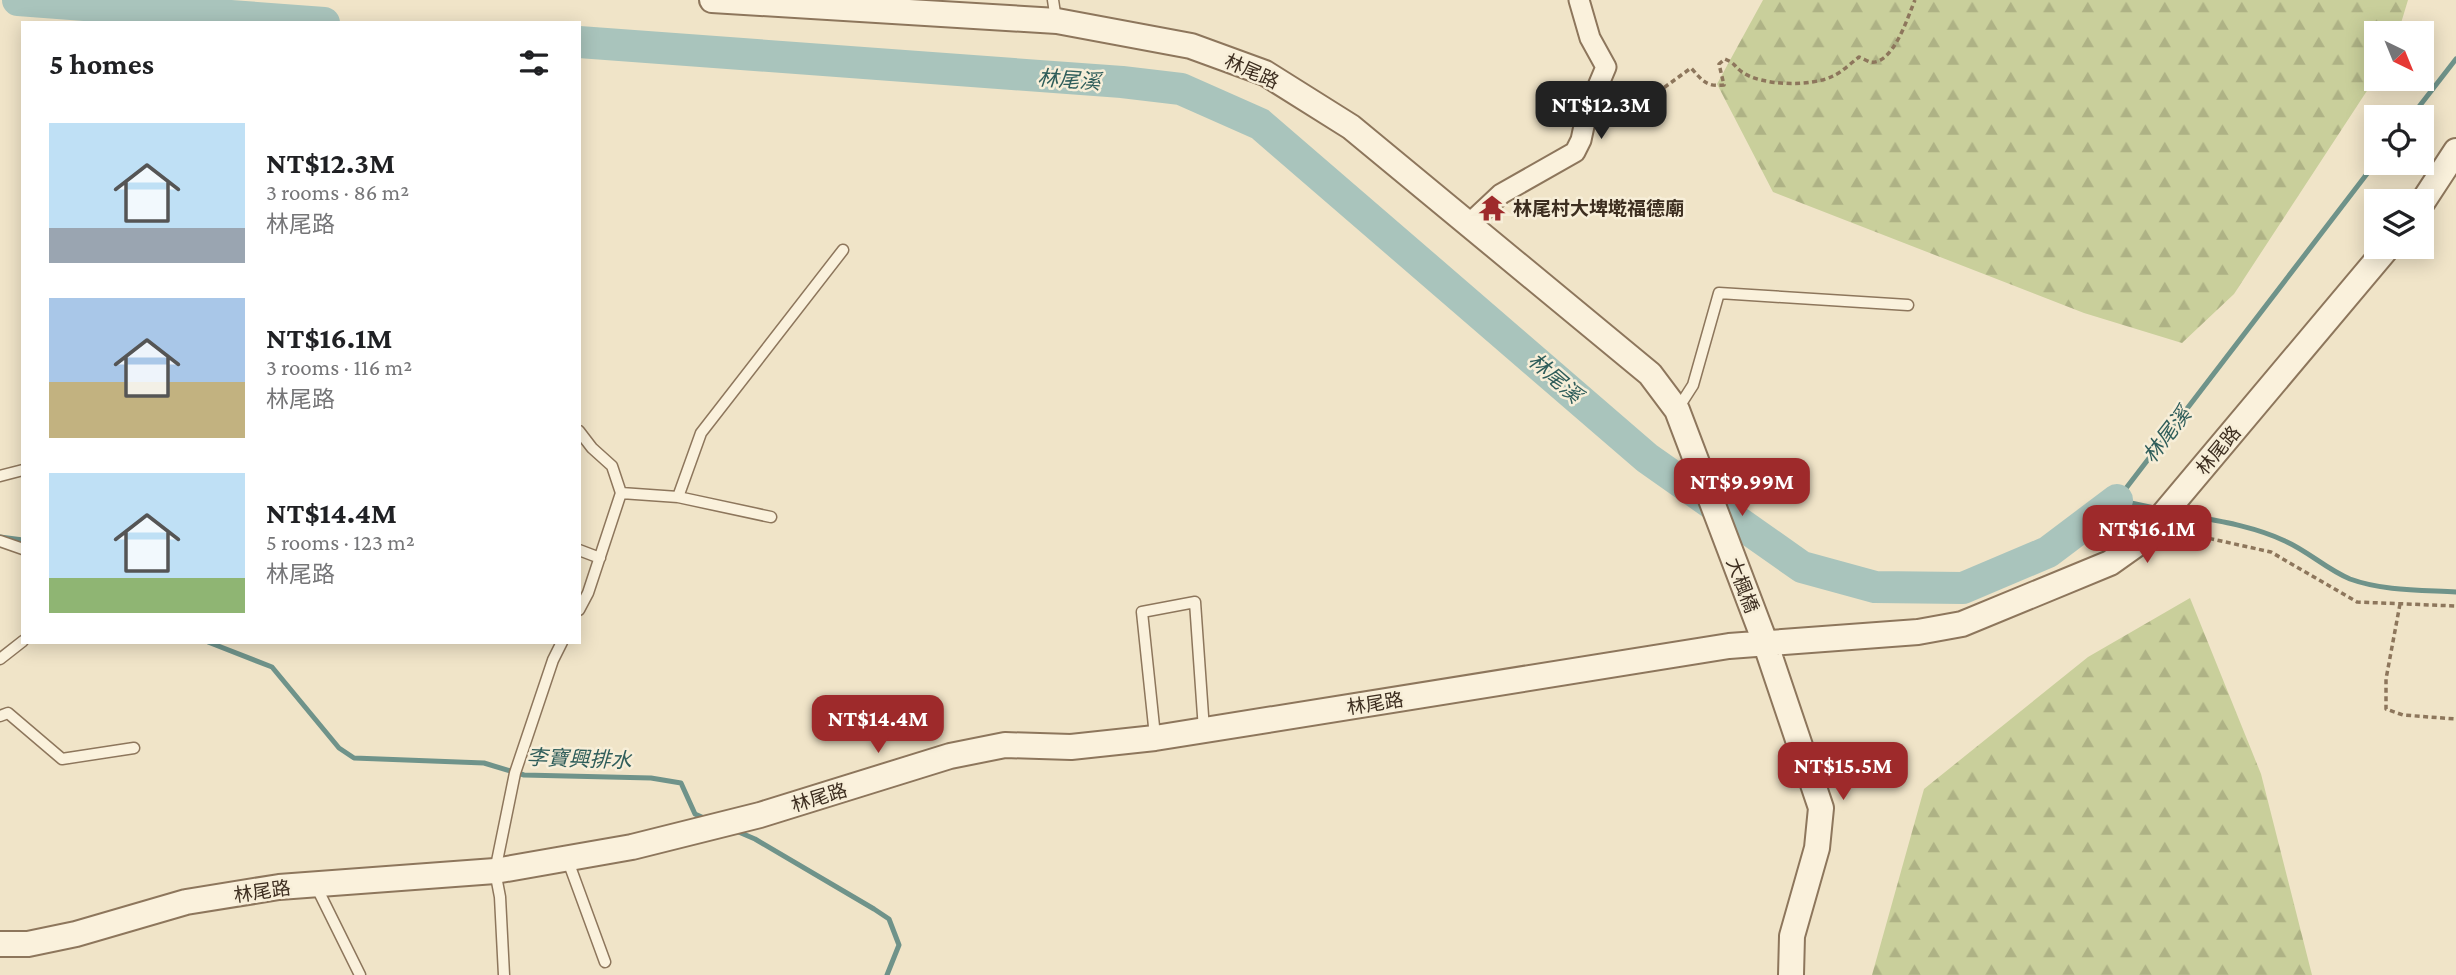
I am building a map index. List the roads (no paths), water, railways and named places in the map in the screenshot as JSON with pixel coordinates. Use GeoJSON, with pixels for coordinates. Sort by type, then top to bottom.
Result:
{"type":"FeatureCollection","features":[{"type":"Feature","properties":{"kind":"street","name":"林尾路"},"geometry":{"type":"LineString","coordinates":[[712,0],[1055,11],[1191,46],[1265,73],[1351,127],[1650,374],[1677,410]]}},
{"type":"Feature","properties":{"kind":"street"},"geometry":{"type":"LineString","coordinates":[[1469,224],[1502,194],[1575,152],[1581,140],[1587,112],[1606,67],[1590,38],[1579,0]]}},
{"type":"Feature","properties":{"kind":"street"},"geometry":{"type":"LineString","coordinates":[[2431,189],[2456,151]]}},
{"type":"Feature","properties":{"kind":"street","name":"林尾路"},"geometry":{"type":"LineString","coordinates":[[0,944],[28,944],[76,934],[186,902],[279,887],[495,871],[632,847],[760,816],[950,756],[1005,745],[1071,747],[1155,738],[1765,642],[1917,632],[1962,624],[2109,563],[2141,541],[2378,259]]}},
{"type":"Feature","properties":{"kind":"street","name":"大楓橋"},"geometry":{"type":"LineString","coordinates":[[1677,410],[1765,642]]}},
{"type":"Feature","properties":{"kind":"street"},"geometry":{"type":"LineString","coordinates":[[1765,642],[1821,808],[1817,848],[1792,936],[1791,975]]}},
{"type":"Feature","properties":{"kind":"lane"},"geometry":{"type":"LineString","coordinates":[[678,497],[701,433],[843,250]]}},
{"type":"Feature","properties":{"kind":"lane"},"geometry":{"type":"LineString","coordinates":[[1677,410],[1693,385],[1719,293],[1908,305]]}},
{"type":"Feature","properties":{"kind":"lane"},"geometry":{"type":"LineString","coordinates":[[581,433],[592,448],[612,466],[621,493],[588,593],[581,606]]}},
{"type":"Feature","properties":{"kind":"lane"},"geometry":{"type":"LineString","coordinates":[[0,476],[21,471]]}},
{"type":"Feature","properties":{"kind":"lane"},"geometry":{"type":"LineString","coordinates":[[621,493],[678,497],[771,517]]}},
{"type":"Feature","properties":{"kind":"lane"},"geometry":{"type":"LineString","coordinates":[[0,541],[21,548]]}},
{"type":"Feature","properties":{"kind":"lane"},"geometry":{"type":"LineString","coordinates":[[581,551],[600,558]]}},
{"type":"Feature","properties":{"kind":"lane"},"geometry":{"type":"LineString","coordinates":[[1155,738],[1142,612],[1195,602],[1204,731]]}},
{"type":"Feature","properties":{"kind":"lane"},"geometry":{"type":"LineString","coordinates":[[0,659],[21,643]]}},
{"type":"Feature","properties":{"kind":"lane"},"geometry":{"type":"LineString","coordinates":[[504,975],[500,897],[495,871],[514,773],[561,644]]}},
{"type":"Feature","properties":{"kind":"lane"},"geometry":{"type":"LineString","coordinates":[[0,716],[8,713],[62,759],[134,748]]}},
{"type":"Feature","properties":{"kind":"lane"},"geometry":{"type":"LineString","coordinates":[[568,859],[605,962]]}},
{"type":"Feature","properties":{"kind":"lane"},"geometry":{"type":"LineString","coordinates":[[315,884],[360,975]]}},
{"type":"Feature","properties":{"kind":"waterway","name":"林尾溪"},"geometry":{"type":"LineString","coordinates":[[18,0],[297,21]]}},
{"type":"Feature","properties":{"kind":"waterway","name":"林尾溪"},"geometry":{"type":"LineString","coordinates":[[581,42],[1122,82],[1181,89],[1260,124],[1647,458],[1802,567],[1875,587],[1963,588],[2048,552],[2117,500]]}},
{"type":"Feature","properties":{"kind":"waterway","name":"林尾溪"},"geometry":{"type":"LineString","coordinates":[[2420,105],[2456,59]]}},
{"type":"Feature","properties":{"kind":"waterway","name":"林尾溪"},"geometry":{"type":"LineString","coordinates":[[2159,509],[2117,500],[2366,175]]}},
{"type":"Feature","properties":{"kind":"waterway"},"geometry":{"type":"LineString","coordinates":[[2176,513],[2272,535],[2341,575],[2363,583],[2402,589],[2456,592]]}},
{"type":"Feature","properties":{"kind":"waterway","name":"李寶興排水"},"geometry":{"type":"LineString","coordinates":[[0,537],[21,540]]}},
{"type":"Feature","properties":{"kind":"waterway","name":"李寶興排水"},"geometry":{"type":"LineString","coordinates":[[213,644],[272,667],[339,748],[354,758],[484,763],[524,775],[651,778],[681,783],[695,814],[706,819]]}},
{"type":"Feature","properties":{"kind":"waterway","name":"李寶興排水"},"geometry":{"type":"LineString","coordinates":[[734,830],[755,839],[889,919],[899,945],[887,975]]}},
{"type":"Feature","properties":{"kind":"place","name":"林尾村大埤墘福德廟"},"geometry":{"type":"Point","coordinates":[1492,208]}}]}
